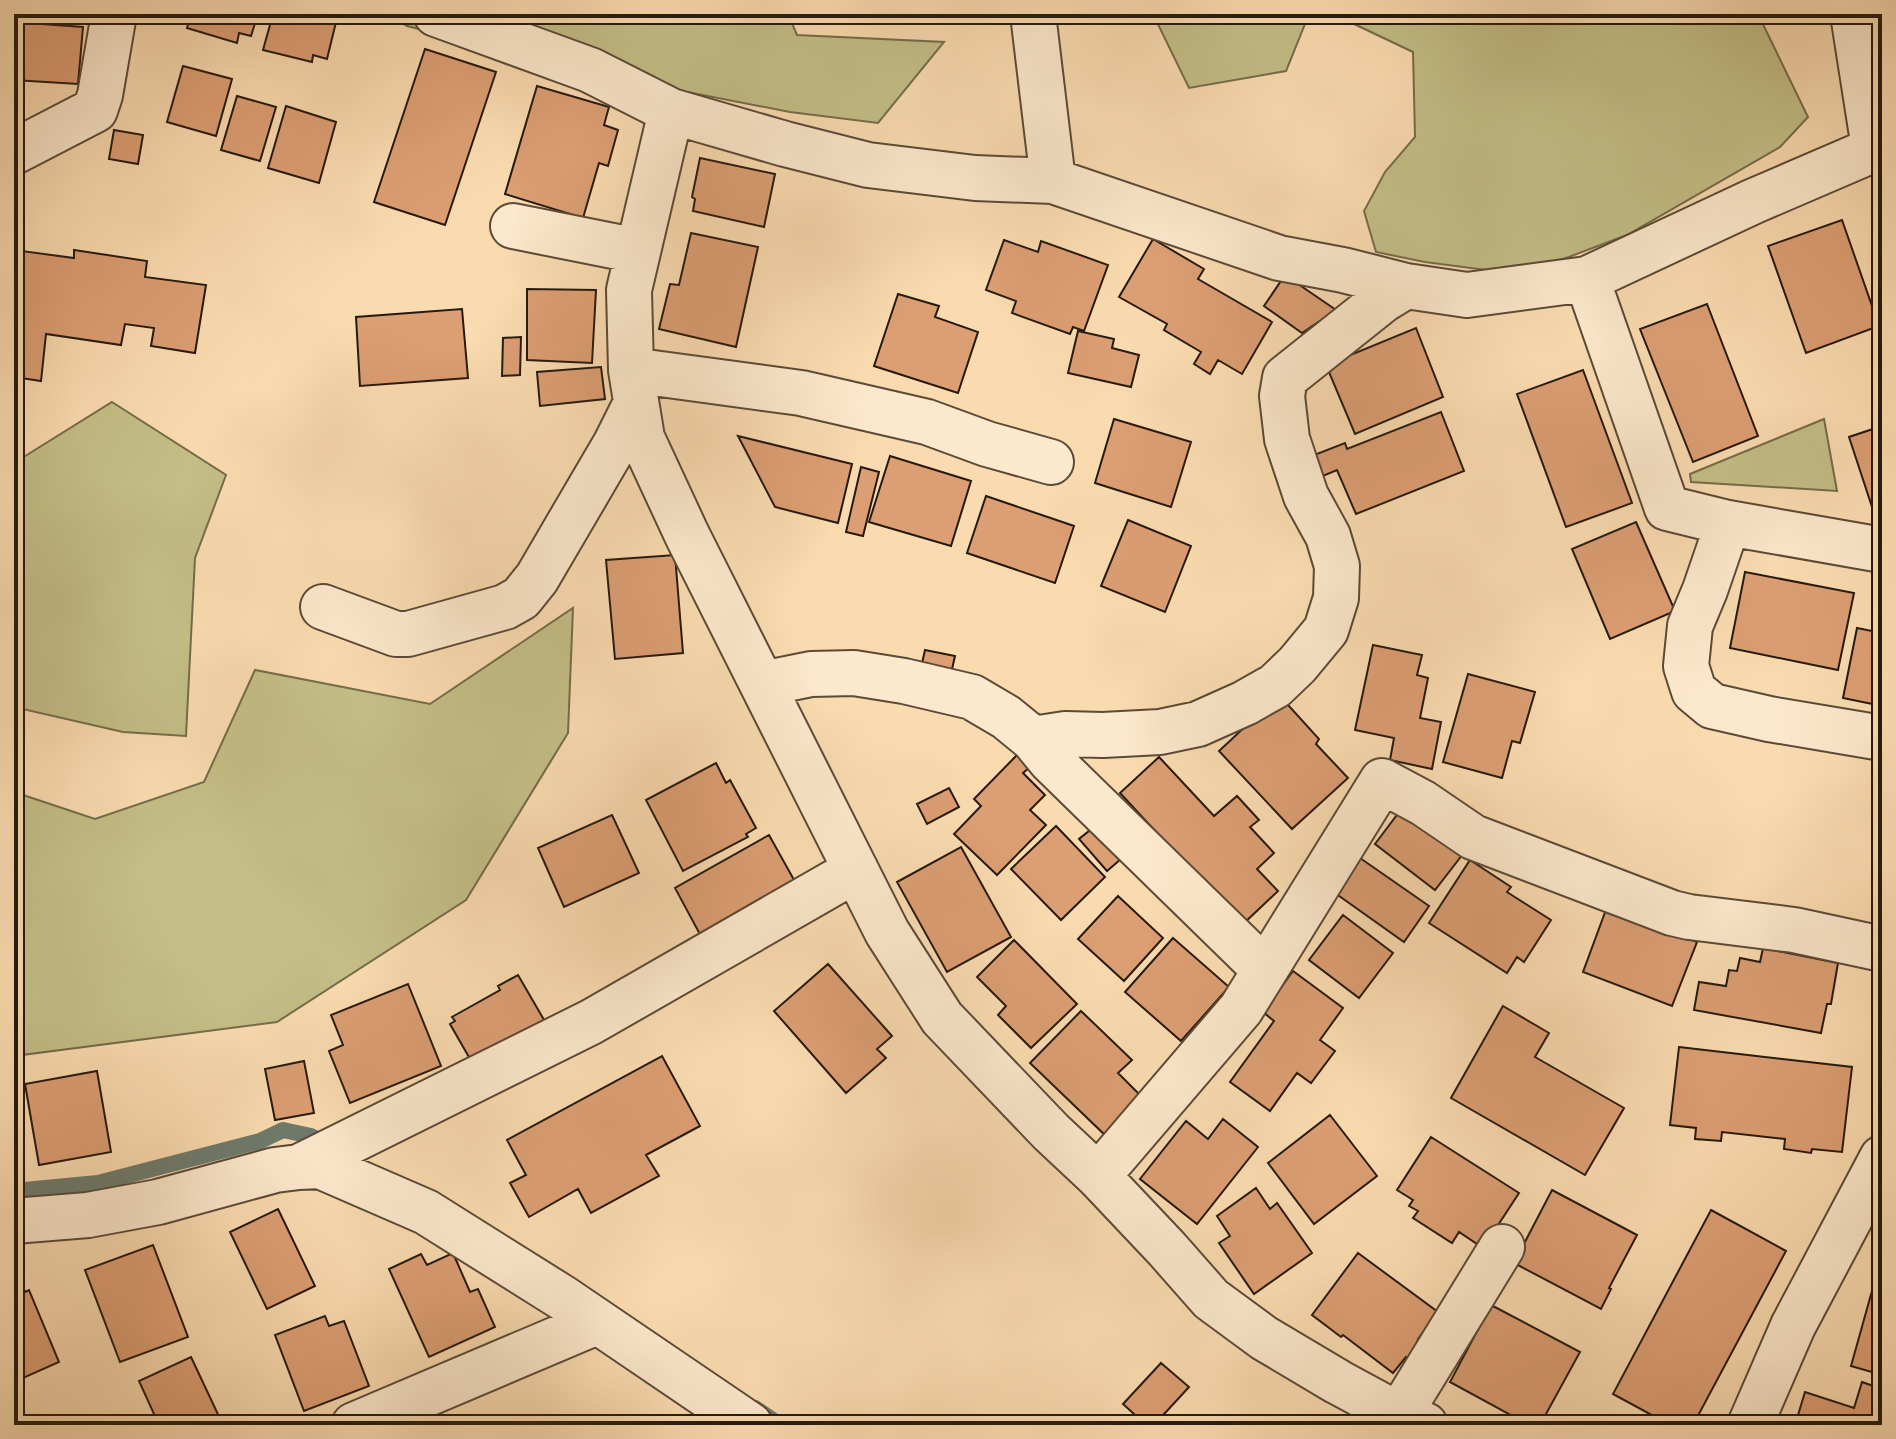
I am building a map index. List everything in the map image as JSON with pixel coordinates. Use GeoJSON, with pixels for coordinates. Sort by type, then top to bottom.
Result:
{"type":"FeatureCollection","features":[{"type":"Feature","properties":{"kind":"street"},"geometry":{"type":"LineString","coordinates":[[14,152],[95,110],[114,14]]}},
{"type":"Feature","properties":{"kind":"street"},"geometry":{"type":"LineString","coordinates":[[436,14],[590,70],[671,111],[785,144],[868,165],[975,178],[1053,181],[1279,258],[1406,286],[1467,295],[1587,279],[1878,147],[1853,14]]}},
{"type":"Feature","properties":{"kind":"street"},"geometry":{"type":"LineString","coordinates":[[1033,14],[1053,181]]}},
{"type":"Feature","properties":{"kind":"street"},"geometry":{"type":"LineString","coordinates":[[671,111],[629,290],[634,386],[642,438],[687,535],[887,932],[942,1018],[1051,1132],[1098,1176],[1211,1299],[1264,1338],[1338,1382],[1412,1420],[1502,1247]]}},
{"type":"Feature","properties":{"kind":"street"},"geometry":{"type":"LineString","coordinates":[[513,226],[638,251]]}},
{"type":"Feature","properties":{"kind":"street"},"geometry":{"type":"LineString","coordinates":[[1587,279],[1667,508],[1728,523],[1882,550]]}},
{"type":"Feature","properties":{"kind":"street"},"geometry":{"type":"LineString","coordinates":[[1033,739],[1065,734],[1160,732],[1198,724],[1275,686],[1326,630],[1336,598],[1337,566],[1328,536],[1306,496],[1287,439],[1282,396],[1285,378],[1383,300],[1406,286]]}},
{"type":"Feature","properties":{"kind":"street"},"geometry":{"type":"LineString","coordinates":[[634,386],[801,393],[927,422],[987,444],[1051,462]]}},
{"type":"Feature","properties":{"kind":"street"},"geometry":{"type":"LineString","coordinates":[[323,607],[396,634],[408,634],[505,607],[521,598],[537,578],[616,443],[634,386]]}},
{"type":"Feature","properties":{"kind":"street"},"geometry":{"type":"LineString","coordinates":[[1728,523],[1690,626],[1686,666],[1694,691],[1712,706],[1882,738]]}},
{"type":"Feature","properties":{"kind":"street"},"geometry":{"type":"LineString","coordinates":[[762,684],[811,674],[854,673],[972,697],[1006,717],[1033,739],[1050,760],[1265,970]]}},
{"type":"Feature","properties":{"kind":"street"},"geometry":{"type":"LineString","coordinates":[[1098,1176],[1241,1009],[1382,781],[1423,803],[1473,837],[1672,913],[1794,930],[1882,949]]}},
{"type":"Feature","properties":{"kind":"street"},"geometry":{"type":"LineString","coordinates":[[14,1221],[88,1215],[158,1202],[313,1160],[591,1022],[856,870]]}},
{"type":"Feature","properties":{"kind":"street"},"geometry":{"type":"LineString","coordinates":[[1750,1425],[1793,1326],[1882,1158]]}},
{"type":"Feature","properties":{"kind":"street"},"geometry":{"type":"LineString","coordinates":[[313,1160],[320,1166],[426,1212],[563,1298],[750,1425]]}},
{"type":"Feature","properties":{"kind":"street"},"geometry":{"type":"LineString","coordinates":[[354,1425],[597,1322]]}},
{"type":"Feature","properties":{"kind":"shaded area"},"geometry":{"type":"Polygon","coordinates":[[[387,14],[538,14],[551,20],[554,14],[788,14],[797,35],[944,42],[878,123],[790,112],[605,76],[407,26],[387,14]]]}},
{"type":"Feature","properties":{"kind":"shaded area"},"geometry":{"type":"Polygon","coordinates":[[[1153,14],[1309,14],[1286,71],[1189,88],[1153,14]]]}},
{"type":"Feature","properties":{"kind":"shaded area"},"geometry":{"type":"Polygon","coordinates":[[[1333,14],[1758,14],[1808,117],[1780,147],[1627,235],[1566,258],[1509,273],[1376,252],[1364,211],[1385,172],[1415,137],[1413,52],[1333,14]]]}},
{"type":"Feature","properties":{"kind":"shaded area"},"geometry":{"type":"Polygon","coordinates":[[[112,402],[226,475],[195,558],[186,736],[123,732],[14,707],[14,463],[112,402]]]}},
{"type":"Feature","properties":{"kind":"shaded area"},"geometry":{"type":"Polygon","coordinates":[[[1824,419],[1837,491],[1691,482],[1690,474],[1824,419]]]}},
{"type":"Feature","properties":{"kind":"shaded area"},"geometry":{"type":"Polygon","coordinates":[[[573,608],[568,733],[466,900],[277,1022],[14,1056],[14,792],[95,819],[204,782],[255,670],[430,704],[573,608]]]}},
{"type":"Feature","properties":{"kind":"building"},"geometry":{"type":"Polygon","coordinates":[[[191,14],[258,14],[251,36],[239,33],[237,43],[187,28],[191,14]]]}},
{"type":"Feature","properties":{"kind":"building"},"geometry":{"type":"Polygon","coordinates":[[[273,14],[338,14],[327,59],[313,55],[312,62],[263,50],[273,14]]]}},
{"type":"Feature","properties":{"kind":"building"},"geometry":{"type":"Polygon","coordinates":[[[14,22],[83,27],[78,84],[14,80],[14,22]]]}},
{"type":"Feature","properties":{"kind":"building"},"geometry":{"type":"Polygon","coordinates":[[[425,49],[496,72],[445,225],[374,202],[425,49]]]}},
{"type":"Feature","properties":{"kind":"building"},"geometry":{"type":"Polygon","coordinates":[[[183,66],[232,79],[216,136],[167,122],[183,66]]]}},
{"type":"Feature","properties":{"kind":"building"},"geometry":{"type":"Polygon","coordinates":[[[537,86],[609,107],[604,125],[618,130],[608,166],[599,163],[583,218],[505,194],[537,86]]]}},
{"type":"Feature","properties":{"kind":"building"},"geometry":{"type":"Polygon","coordinates":[[[237,96],[276,107],[260,161],[221,150],[237,96]]]}},
{"type":"Feature","properties":{"kind":"building"},"geometry":{"type":"Polygon","coordinates":[[[286,106],[336,122],[319,183],[268,168],[286,106]]]}},
{"type":"Feature","properties":{"kind":"building"},"geometry":{"type":"Polygon","coordinates":[[[114,130],[143,135],[138,164],[109,159],[114,130]]]}},
{"type":"Feature","properties":{"kind":"building"},"geometry":{"type":"Polygon","coordinates":[[[700,158],[775,174],[764,227],[693,211],[695,199],[692,197],[700,158]]]}},
{"type":"Feature","properties":{"kind":"building"},"geometry":{"type":"Polygon","coordinates":[[[1842,220],[1879,326],[1806,353],[1768,246],[1842,220]]]}},
{"type":"Feature","properties":{"kind":"building"},"geometry":{"type":"Polygon","coordinates":[[[691,233],[758,247],[736,347],[659,329],[670,284],[679,285],[691,233]]]}},
{"type":"Feature","properties":{"kind":"building"},"geometry":{"type":"Polygon","coordinates":[[[1153,239],[1204,269],[1198,279],[1272,322],[1242,374],[1218,360],[1210,374],[1194,364],[1201,352],[1164,330],[1167,324],[1119,297],[1153,239]]]}},
{"type":"Feature","properties":{"kind":"building"},"geometry":{"type":"Polygon","coordinates":[[[1004,240],[1038,252],[1041,241],[1108,265],[1084,331],[1073,327],[1070,334],[1012,313],[1016,301],[986,290],[1004,240]]]}},
{"type":"Feature","properties":{"kind":"building"},"geometry":{"type":"Polygon","coordinates":[[[74,250],[147,261],[145,277],[206,285],[195,353],[151,346],[154,328],[125,324],[121,345],[46,334],[41,381],[14,377],[14,353],[21,354],[23,331],[14,329],[22,251],[74,258],[74,250]]]}},
{"type":"Feature","properties":{"kind":"building"},"geometry":{"type":"Polygon","coordinates":[[[1285,275],[1336,310],[1302,333],[1264,306],[1285,275]]]}},
{"type":"Feature","properties":{"kind":"building"},"geometry":{"type":"Polygon","coordinates":[[[527,289],[596,290],[592,363],[527,360],[527,289]]]}},
{"type":"Feature","properties":{"kind":"building"},"geometry":{"type":"Polygon","coordinates":[[[898,294],[939,306],[935,317],[978,332],[958,393],[874,366],[898,294]]]}},
{"type":"Feature","properties":{"kind":"building"},"geometry":{"type":"Polygon","coordinates":[[[1707,304],[1758,436],[1693,462],[1640,329],[1707,304]]]}},
{"type":"Feature","properties":{"kind":"building"},"geometry":{"type":"Polygon","coordinates":[[[462,309],[468,378],[360,386],[356,317],[462,309]]]}},
{"type":"Feature","properties":{"kind":"building"},"geometry":{"type":"Polygon","coordinates":[[[1416,328],[1443,397],[1355,434],[1326,365],[1416,328]]]}},
{"type":"Feature","properties":{"kind":"building"},"geometry":{"type":"Polygon","coordinates":[[[1078,331],[1114,339],[1112,348],[1139,355],[1131,387],[1068,373],[1078,331]]]}},
{"type":"Feature","properties":{"kind":"building"},"geometry":{"type":"Polygon","coordinates":[[[521,337],[520,375],[502,376],[503,338],[521,337]]]}},
{"type":"Feature","properties":{"kind":"building"},"geometry":{"type":"Polygon","coordinates":[[[601,367],[605,399],[540,406],[537,372],[601,367]]]}},
{"type":"Feature","properties":{"kind":"building"},"geometry":{"type":"Polygon","coordinates":[[[1583,370],[1632,503],[1566,527],[1517,394],[1583,370]]]}},
{"type":"Feature","properties":{"kind":"building"},"geometry":{"type":"Polygon","coordinates":[[[1441,412],[1464,471],[1356,514],[1337,470],[1318,478],[1309,457],[1345,443],[1347,449],[1441,412]]]}},
{"type":"Feature","properties":{"kind":"building"},"geometry":{"type":"Polygon","coordinates":[[[1114,419],[1191,442],[1171,507],[1095,483],[1114,419]]]}},
{"type":"Feature","properties":{"kind":"building"},"geometry":{"type":"Polygon","coordinates":[[[1882,426],[1882,511],[1874,513],[1849,437],[1882,426]]]}},
{"type":"Feature","properties":{"kind":"building"},"geometry":{"type":"Polygon","coordinates":[[[738,436],[852,464],[838,523],[775,507],[738,436]]]}},
{"type":"Feature","properties":{"kind":"building"},"geometry":{"type":"Polygon","coordinates":[[[890,456],[971,481],[951,546],[869,522],[890,456]]]}},
{"type":"Feature","properties":{"kind":"building"},"geometry":{"type":"Polygon","coordinates":[[[861,467],[879,472],[863,536],[846,532],[861,467]]]}},
{"type":"Feature","properties":{"kind":"building"},"geometry":{"type":"Polygon","coordinates":[[[986,496],[1074,526],[1055,583],[967,553],[986,496]]]}},
{"type":"Feature","properties":{"kind":"building"},"geometry":{"type":"Polygon","coordinates":[[[1128,520],[1191,546],[1165,612],[1101,586],[1128,520]]]}},
{"type":"Feature","properties":{"kind":"building"},"geometry":{"type":"Polygon","coordinates":[[[1636,522],[1675,611],[1610,639],[1572,549],[1636,522]]]}},
{"type":"Feature","properties":{"kind":"building"},"geometry":{"type":"Polygon","coordinates":[[[675,555],[683,653],[615,659],[606,560],[675,555]]]}},
{"type":"Feature","properties":{"kind":"building"},"geometry":{"type":"Polygon","coordinates":[[[1745,572],[1854,593],[1838,670],[1730,648],[1745,572]]]}},
{"type":"Feature","properties":{"kind":"building"},"geometry":{"type":"Polygon","coordinates":[[[1857,628],[1882,633],[1882,706],[1843,698],[1857,628]]]}},
{"type":"Feature","properties":{"kind":"building"},"geometry":{"type":"Polygon","coordinates":[[[1373,645],[1422,655],[1417,675],[1428,678],[1420,718],[1441,722],[1432,769],[1390,760],[1394,738],[1355,730],[1373,645]]]}},
{"type":"Feature","properties":{"kind":"building"},"geometry":{"type":"Polygon","coordinates":[[[925,650],[955,656],[950,678],[920,672],[925,650]]]}},
{"type":"Feature","properties":{"kind":"building"},"geometry":{"type":"Polygon","coordinates":[[[1468,674],[1535,692],[1520,743],[1512,741],[1502,778],[1443,762],[1468,674]]]}},
{"type":"Feature","properties":{"kind":"building"},"geometry":{"type":"Polygon","coordinates":[[[1279,695],[1319,739],[1316,744],[1348,778],[1292,829],[1219,751],[1279,695]]]}},
{"type":"Feature","properties":{"kind":"building"},"geometry":{"type":"Polygon","coordinates":[[[1017,755],[1030,767],[1023,773],[1045,795],[1030,810],[1046,825],[997,875],[954,834],[981,806],[974,799],[1017,755]]]}},
{"type":"Feature","properties":{"kind":"building"},"geometry":{"type":"Polygon","coordinates":[[[1159,757],[1214,816],[1237,796],[1259,820],[1250,827],[1274,853],[1257,869],[1278,891],[1242,925],[1120,793],[1159,757]]]}},
{"type":"Feature","properties":{"kind":"building"},"geometry":{"type":"Polygon","coordinates":[[[716,763],[726,783],[730,780],[756,828],[746,834],[748,837],[683,871],[646,800],[716,763]]]}},
{"type":"Feature","properties":{"kind":"building"},"geometry":{"type":"Polygon","coordinates":[[[949,788],[959,807],[927,824],[917,804],[949,788]]]}},
{"type":"Feature","properties":{"kind":"building"},"geometry":{"type":"Polygon","coordinates":[[[1406,803],[1466,850],[1435,890],[1375,844],[1406,803]]]}},
{"type":"Feature","properties":{"kind":"building"},"geometry":{"type":"Polygon","coordinates":[[[612,815],[639,873],[564,907],[538,848],[612,815]]]}},
{"type":"Feature","properties":{"kind":"building"},"geometry":{"type":"Polygon","coordinates":[[[1056,826],[1105,877],[1061,920],[1011,869],[1056,826]]]}},
{"type":"Feature","properties":{"kind":"building"},"geometry":{"type":"Polygon","coordinates":[[[1094,827],[1121,859],[1107,871],[1079,839],[1094,827]]]}},
{"type":"Feature","properties":{"kind":"building"},"geometry":{"type":"Polygon","coordinates":[[[769,835],[798,887],[703,940],[675,888],[769,835]]]}},
{"type":"Feature","properties":{"kind":"building"},"geometry":{"type":"Polygon","coordinates":[[[961,847],[1011,937],[947,972],[897,882],[961,847]]]}},
{"type":"Feature","properties":{"kind":"building"},"geometry":{"type":"Polygon","coordinates":[[[1360,858],[1429,906],[1404,942],[1335,893],[1360,858]]]}},
{"type":"Feature","properties":{"kind":"building"},"geometry":{"type":"Polygon","coordinates":[[[1470,860],[1511,887],[1507,892],[1551,920],[1524,962],[1517,957],[1507,973],[1429,923],[1470,860]]]}},
{"type":"Feature","properties":{"kind":"building"},"geometry":{"type":"Polygon","coordinates":[[[1118,896],[1163,938],[1124,981],[1078,939],[1118,896]]]}},
{"type":"Feature","properties":{"kind":"building"},"geometry":{"type":"Polygon","coordinates":[[[1607,907],[1697,942],[1672,1006],[1583,972],[1607,907]]]}},
{"type":"Feature","properties":{"kind":"building"},"geometry":{"type":"Polygon","coordinates":[[[1343,915],[1393,953],[1359,998],[1309,960],[1343,915]]]}},
{"type":"Feature","properties":{"kind":"building"},"geometry":{"type":"Polygon","coordinates":[[[1173,938],[1229,987],[1181,1041],[1125,992],[1173,938]]]}},
{"type":"Feature","properties":{"kind":"building"},"geometry":{"type":"Polygon","coordinates":[[[1014,940],[1077,1004],[1031,1048],[998,1015],[1006,1006],[977,977],[1014,940]]]}},
{"type":"Feature","properties":{"kind":"building"},"geometry":{"type":"Polygon","coordinates":[[[1763,948],[1838,963],[1831,1004],[1827,1004],[1821,1033],[1694,1010],[1699,982],[1726,986],[1729,970],[1737,971],[1740,958],[1760,962],[1763,948]]]}},
{"type":"Feature","properties":{"kind":"building"},"geometry":{"type":"Polygon","coordinates":[[[828,964],[892,1036],[877,1049],[886,1058],[846,1093],[774,1011],[828,964]]]}},
{"type":"Feature","properties":{"kind":"building"},"geometry":{"type":"Polygon","coordinates":[[[1293,971],[1343,1008],[1320,1040],[1335,1051],[1311,1083],[1297,1073],[1270,1111],[1230,1082],[1274,1021],[1263,1012],[1293,971]]]}},
{"type":"Feature","properties":{"kind":"building"},"geometry":{"type":"Polygon","coordinates":[[[518,975],[547,1025],[474,1066],[450,1024],[455,1021],[452,1017],[500,990],[498,986],[518,975]]]}},
{"type":"Feature","properties":{"kind":"building"},"geometry":{"type":"Polygon","coordinates":[[[408,984],[441,1066],[350,1103],[329,1051],[343,1045],[331,1015],[408,984]]]}},
{"type":"Feature","properties":{"kind":"building"},"geometry":{"type":"Polygon","coordinates":[[[1503,1006],[1549,1033],[1535,1057],[1624,1108],[1585,1175],[1451,1098],[1503,1006]]]}},
{"type":"Feature","properties":{"kind":"building"},"geometry":{"type":"Polygon","coordinates":[[[1081,1011],[1132,1060],[1118,1073],[1145,1100],[1107,1137],[1030,1063],[1081,1011]]]}},
{"type":"Feature","properties":{"kind":"building"},"geometry":{"type":"Polygon","coordinates":[[[1679,1047],[1852,1067],[1842,1152],[1812,1149],[1811,1153],[1784,1149],[1785,1139],[1722,1132],[1721,1141],[1695,1139],[1696,1128],[1670,1125],[1679,1047]]]}},
{"type":"Feature","properties":{"kind":"building"},"geometry":{"type":"Polygon","coordinates":[[[662,1056],[700,1126],[646,1155],[659,1176],[591,1213],[578,1189],[529,1217],[510,1183],[526,1175],[507,1140],[662,1056]]]}},
{"type":"Feature","properties":{"kind":"building"},"geometry":{"type":"Polygon","coordinates":[[[304,1061],[314,1113],[275,1120],[265,1069],[304,1061]]]}},
{"type":"Feature","properties":{"kind":"building"},"geometry":{"type":"Polygon","coordinates":[[[97,1071],[111,1152],[39,1165],[25,1084],[97,1071]]]}},
{"type":"Feature","properties":{"kind":"building"},"geometry":{"type":"Polygon","coordinates":[[[1330,1115],[1377,1176],[1314,1224],[1268,1163],[1330,1115]]]}},
{"type":"Feature","properties":{"kind":"building"},"geometry":{"type":"Polygon","coordinates":[[[1223,1119],[1258,1147],[1197,1224],[1140,1179],[1186,1121],[1208,1139],[1223,1119]]]}},
{"type":"Feature","properties":{"kind":"building"},"geometry":{"type":"Polygon","coordinates":[[[1431,1137],[1519,1193],[1483,1248],[1459,1232],[1452,1243],[1413,1218],[1418,1211],[1409,1206],[1413,1200],[1397,1190],[1431,1137]]]}},
{"type":"Feature","properties":{"kind":"building"},"geometry":{"type":"Polygon","coordinates":[[[1256,1188],[1270,1209],[1277,1203],[1312,1253],[1254,1294],[1219,1243],[1230,1236],[1217,1216],[1256,1188]]]}},
{"type":"Feature","properties":{"kind":"building"},"geometry":{"type":"Polygon","coordinates":[[[1552,1190],[1637,1235],[1601,1309],[1514,1263],[1552,1190]]]}},
{"type":"Feature","properties":{"kind":"building"},"geometry":{"type":"Polygon","coordinates":[[[278,1209],[315,1286],[267,1309],[230,1232],[278,1209]]]}},
{"type":"Feature","properties":{"kind":"building"},"geometry":{"type":"Polygon","coordinates":[[[1711,1210],[1786,1251],[1693,1425],[1670,1425],[1613,1394],[1711,1210]]]}},
{"type":"Feature","properties":{"kind":"building"},"geometry":{"type":"Polygon","coordinates":[[[153,1245],[188,1337],[120,1362],[85,1270],[153,1245]]]}},
{"type":"Feature","properties":{"kind":"building"},"geometry":{"type":"Polygon","coordinates":[[[453,1253],[470,1292],[478,1289],[495,1327],[429,1357],[389,1269],[421,1254],[427,1265],[453,1253]]]}},
{"type":"Feature","properties":{"kind":"building"},"geometry":{"type":"Polygon","coordinates":[[[1358,1253],[1438,1312],[1418,1339],[1429,1347],[1416,1365],[1406,1357],[1393,1373],[1312,1315],[1358,1253]]]}},
{"type":"Feature","properties":{"kind":"building"},"geometry":{"type":"Polygon","coordinates":[[[1882,1255],[1882,1375],[1851,1366],[1882,1255]]]}},
{"type":"Feature","properties":{"kind":"building"},"geometry":{"type":"Polygon","coordinates":[[[14,1270],[25,1292],[29,1290],[59,1362],[14,1382],[14,1270]]]}},
{"type":"Feature","properties":{"kind":"building"},"geometry":{"type":"Polygon","coordinates":[[[1491,1305],[1580,1352],[1540,1425],[1529,1425],[1450,1382],[1491,1305]]]}},
{"type":"Feature","properties":{"kind":"building"},"geometry":{"type":"Polygon","coordinates":[[[325,1316],[329,1326],[344,1321],[369,1386],[304,1411],[275,1335],[325,1316]]]}},
{"type":"Feature","properties":{"kind":"building"},"geometry":{"type":"Polygon","coordinates":[[[191,1357],[223,1425],[159,1425],[139,1381],[191,1357]]]}},
{"type":"Feature","properties":{"kind":"building"},"geometry":{"type":"Polygon","coordinates":[[[1161,1363],[1189,1387],[1154,1425],[1146,1425],[1123,1404],[1161,1363]]]}},
{"type":"Feature","properties":{"kind":"building"},"geometry":{"type":"Polygon","coordinates":[[[1862,1382],[1882,1389],[1882,1425],[1795,1425],[1805,1392],[1854,1408],[1862,1382]]]}},
{"type":"Feature","properties":{"kind":"waterway"},"geometry":{"type":"LineString","coordinates":[[14,1191],[98,1183],[260,1141],[283,1130],[311,1136],[330,1146]]}},
{"type":"Feature","properties":{"kind":"waterway"},"geometry":{"type":"LineString","coordinates":[[755,1408],[780,1425]]}}]}
